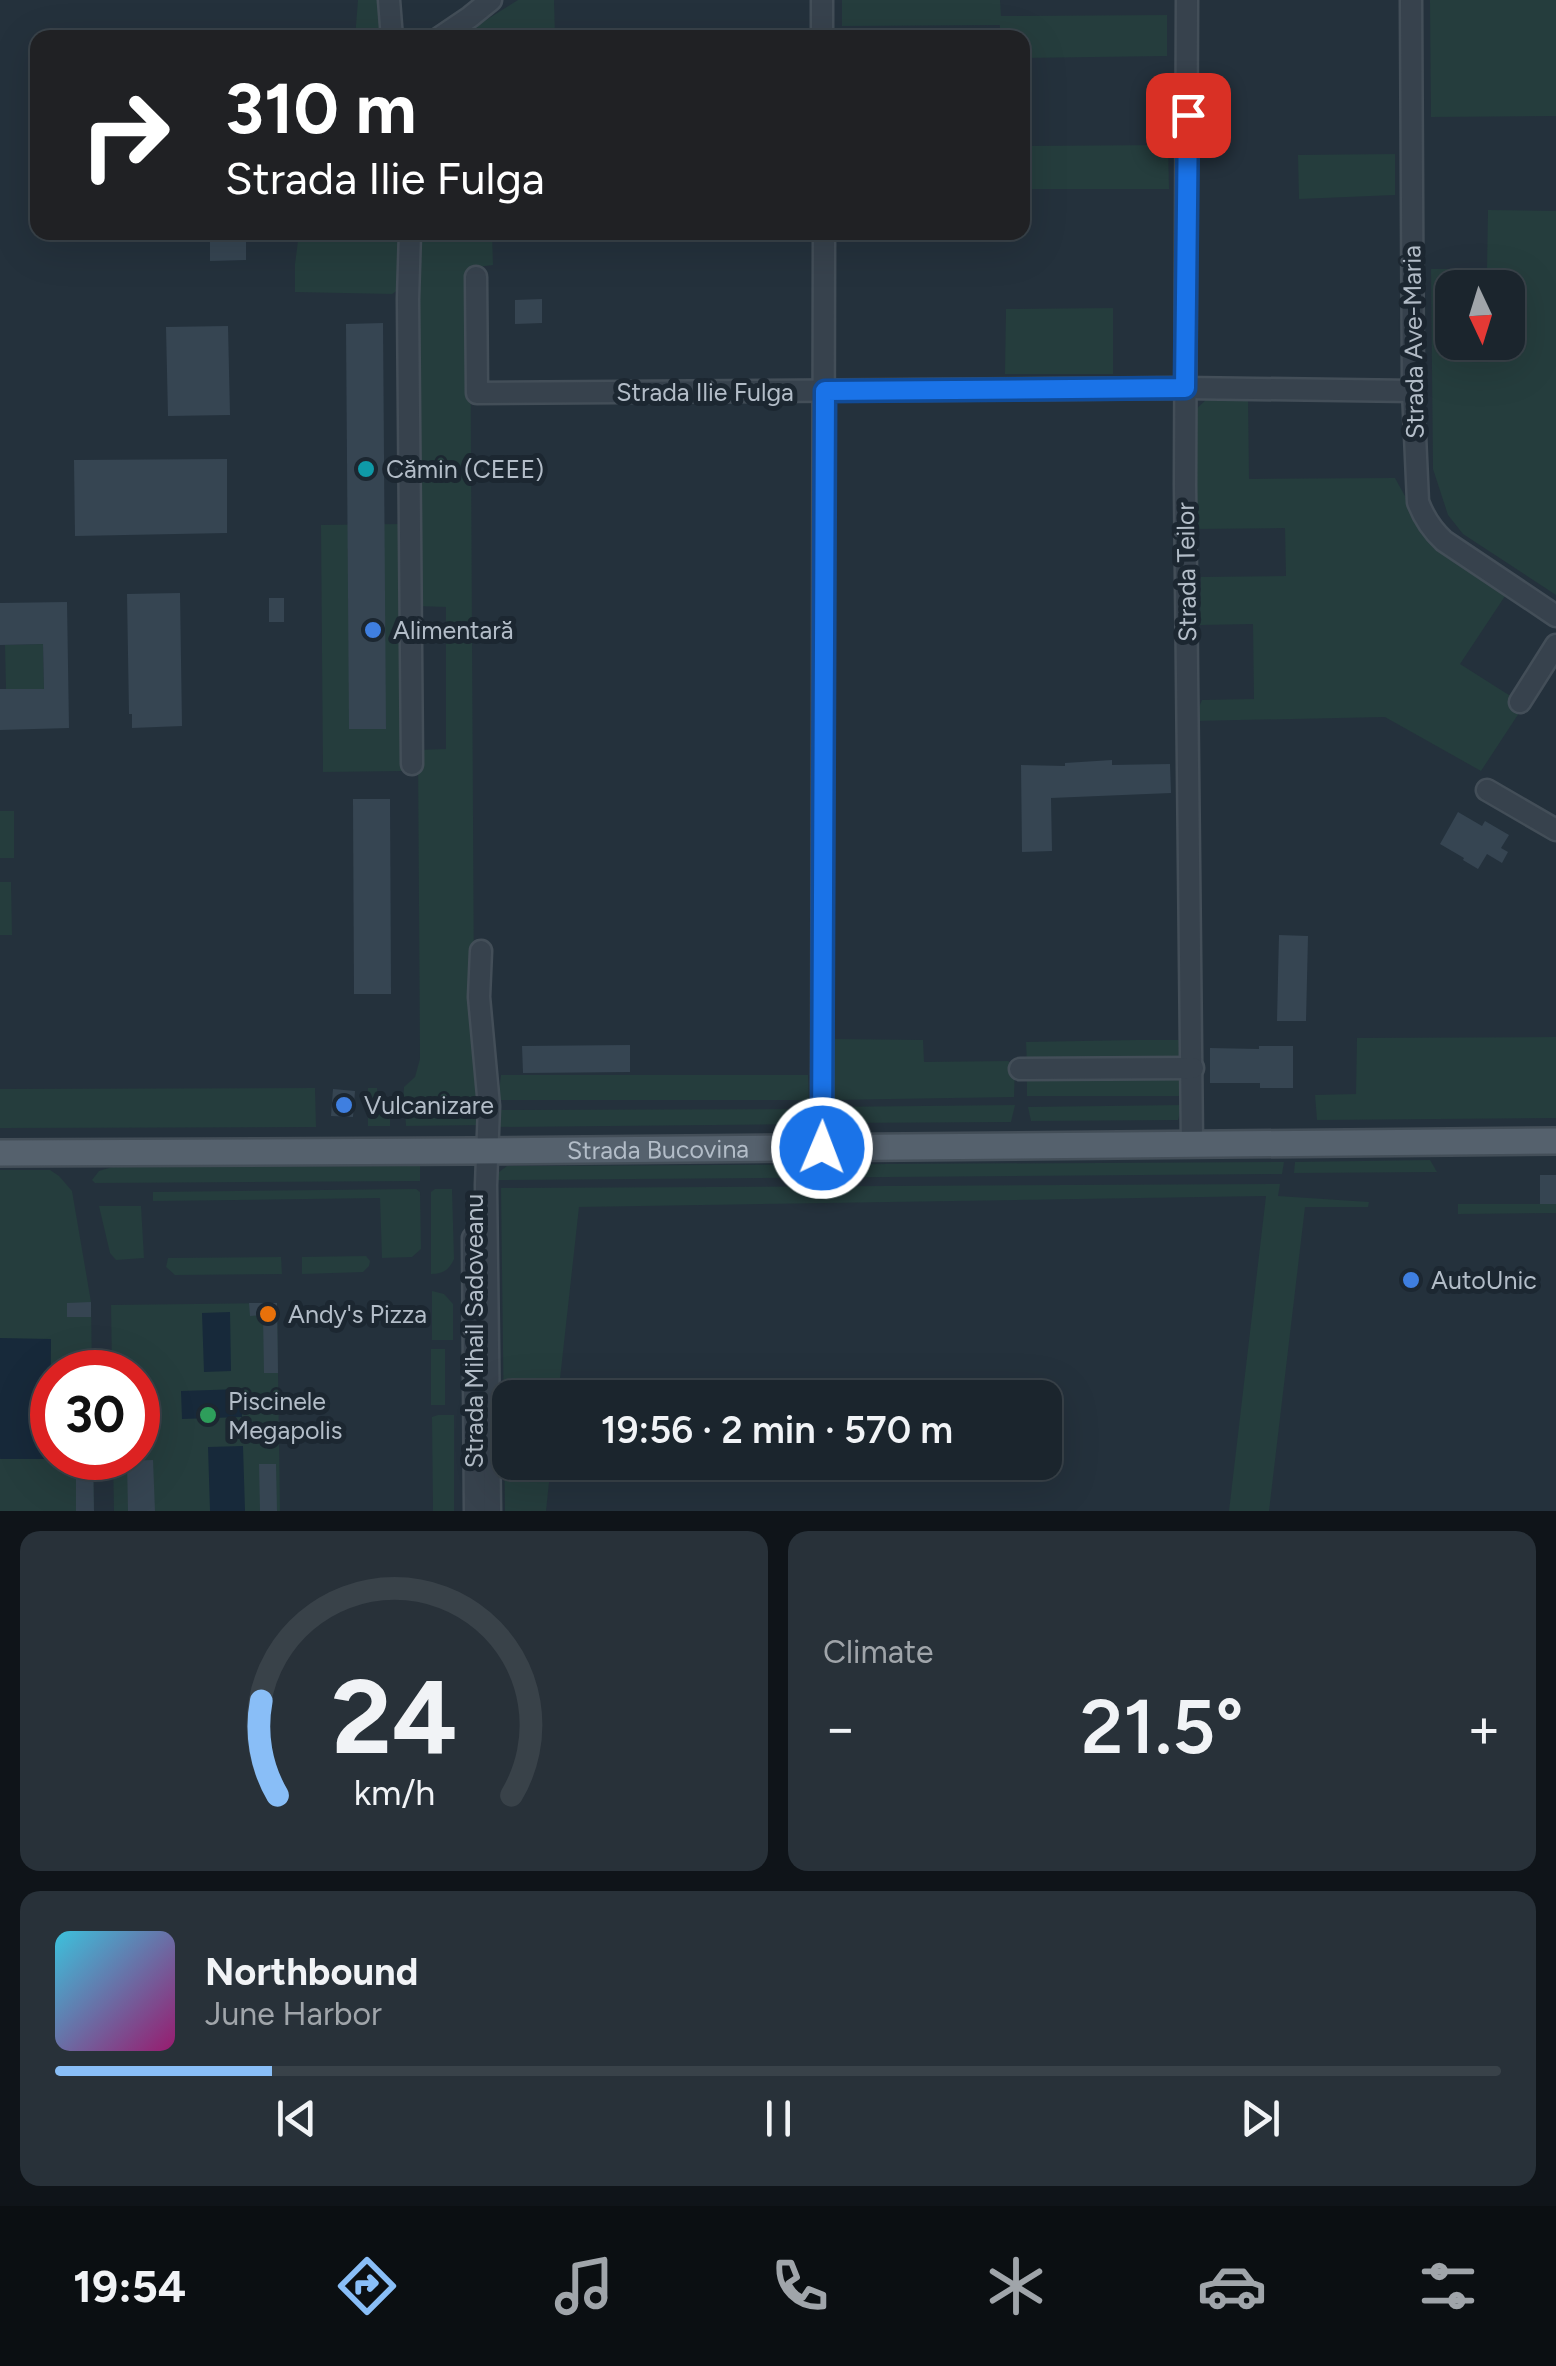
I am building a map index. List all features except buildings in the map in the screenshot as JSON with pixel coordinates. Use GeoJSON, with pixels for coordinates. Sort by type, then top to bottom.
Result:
{"type":"FeatureCollection","features":[{"type":"Feature","properties":{"kind":"main road","name":"Strada Bucovina"},"geometry":{"type":"LineString","coordinates":[[0,1153],[1556,1140]]}},
{"type":"Feature","properties":{"kind":"street"},"geometry":{"type":"LineString","coordinates":[[389,0],[391,30]]}},
{"type":"Feature","properties":{"kind":"street"},"geometry":{"type":"LineString","coordinates":[[451,30],[491,0]]}},
{"type":"Feature","properties":{"kind":"street"},"geometry":{"type":"LineString","coordinates":[[822,0],[822,30]]}},
{"type":"Feature","properties":{"kind":"street","name":"Strada Teilor"},"geometry":{"type":"LineString","coordinates":[[1187,0],[1185,388],[1192,1144]]}},
{"type":"Feature","properties":{"kind":"street","name":"Strada Ave-Maria"},"geometry":{"type":"LineString","coordinates":[[1410,0],[1416,488],[1424,517],[1444,541],[1556,616]]}},
{"type":"Feature","properties":{"kind":"street"},"geometry":{"type":"LineString","coordinates":[[410,240],[412,764]]}},
{"type":"Feature","properties":{"kind":"street"},"geometry":{"type":"LineString","coordinates":[[822,1148],[824,240]]}},
{"type":"Feature","properties":{"kind":"street","name":"Strada Ilie Fulga"},"geometry":{"type":"LineString","coordinates":[[476,277],[478,393],[1185,388],[1413,391]]}},
{"type":"Feature","properties":{"kind":"street"},"geometry":{"type":"LineString","coordinates":[[1520,702],[1556,645]]}},
{"type":"Feature","properties":{"kind":"street"},"geometry":{"type":"LineString","coordinates":[[1487,790],[1556,830]]}},
{"type":"Feature","properties":{"kind":"street"},"geometry":{"type":"LineString","coordinates":[[480,1151],[489,1106],[479,997],[481,951]]}},
{"type":"Feature","properties":{"kind":"street"},"geometry":{"type":"LineString","coordinates":[[1020,1069],[1193,1068]]}},
{"type":"Feature","properties":{"kind":"street","name":"Strada Mihail Sadoveanu"},"geometry":{"type":"LineString","coordinates":[[476,1511],[480,1151]]}},
{"type":"Feature","properties":{"kind":"street","name":"Strada Mihail Sadoveanu"},"geometry":{"type":"LineString","coordinates":[[480,1151],[490,1511]]}},
{"type":"Feature","properties":{"kind":"green space"},"geometry":{"type":"Polygon","coordinates":[[[358,0],[382,0],[384,30],[356,30],[358,0]]]}},
{"type":"Feature","properties":{"kind":"green space"},"geometry":{"type":"Polygon","coordinates":[[[518,0],[554,0],[555,30],[470,30],[518,0]]]}},
{"type":"Feature","properties":{"kind":"green space"},"geometry":{"type":"Polygon","coordinates":[[[842,0],[1000,0],[1001,16],[1167,15],[1167,56],[1030,58],[1030,30],[1000,30],[1000,25],[842,26],[842,0]]]}},
{"type":"Feature","properties":{"kind":"green space"},"geometry":{"type":"Polygon","coordinates":[[[1430,0],[1556,0],[1556,116],[1431,117],[1430,0]]]}},
{"type":"Feature","properties":{"kind":"green space"},"geometry":{"type":"Polygon","coordinates":[[[1168,145],[1169,189],[1030,189],[1030,146],[1168,145]]]}},
{"type":"Feature","properties":{"kind":"green space"},"geometry":{"type":"Polygon","coordinates":[[[1395,154],[1395,195],[1299,199],[1298,155],[1395,154]]]}},
{"type":"Feature","properties":{"kind":"green space"},"geometry":{"type":"Polygon","coordinates":[[[1488,210],[1556,211],[1556,595],[1463,534],[1448,515],[1433,469],[1431,269],[1487,269],[1488,210]]]}},
{"type":"Feature","properties":{"kind":"green space"},"geometry":{"type":"Polygon","coordinates":[[[298,240],[402,240],[404,286],[392,294],[295,292],[298,240]]]}},
{"type":"Feature","properties":{"kind":"green space"},"geometry":{"type":"Polygon","coordinates":[[[419,240],[492,240],[493,265],[470,268],[474,999],[482,1101],[403,1103],[404,1087],[415,1077],[420,1059],[418,750],[446,749],[446,607],[417,606],[419,240]]]}},
{"type":"Feature","properties":{"kind":"green space"},"geometry":{"type":"Polygon","coordinates":[[[1113,308],[1113,374],[1005,374],[1006,309],[1113,308]]]}},
{"type":"Feature","properties":{"kind":"green space"},"geometry":{"type":"Polygon","coordinates":[[[1209,397],[1248,397],[1249,479],[1395,478],[1411,507],[1507,593],[1460,664],[1512,697],[1521,710],[1481,771],[1385,717],[1193,721],[1202,700],[1254,699],[1253,624],[1200,625],[1201,577],[1286,576],[1285,528],[1192,529],[1193,412],[1209,397]]]}},
{"type":"Feature","properties":{"kind":"green space"},"geometry":{"type":"Polygon","coordinates":[[[400,524],[403,771],[323,772],[321,525],[400,524]]]}},
{"type":"Feature","properties":{"kind":"green space"},"geometry":{"type":"Polygon","coordinates":[[[43,644],[44,689],[6,689],[5,645],[43,644]]]}},
{"type":"Feature","properties":{"kind":"green space"},"geometry":{"type":"Polygon","coordinates":[[[0,811],[14,811],[14,858],[0,858],[0,811]]]}},
{"type":"Feature","properties":{"kind":"green space"},"geometry":{"type":"Polygon","coordinates":[[[0,882],[11,882],[12,935],[0,935],[0,882]]]}},
{"type":"Feature","properties":{"kind":"green space"},"geometry":{"type":"Polygon","coordinates":[[[1556,1037],[1556,1118],[1317,1120],[1315,1095],[1356,1094],[1357,1038],[1556,1037]]]}},
{"type":"Feature","properties":{"kind":"green space"},"geometry":{"type":"Polygon","coordinates":[[[831,1039],[923,1040],[924,1062],[1008,1061],[1015,1065],[1014,1097],[829,1100],[831,1039]]]}},
{"type":"Feature","properties":{"kind":"green space"},"geometry":{"type":"Polygon","coordinates":[[[1184,1040],[1184,1063],[1027,1064],[1026,1042],[1184,1040]]]}},
{"type":"Feature","properties":{"kind":"green space"},"geometry":{"type":"Polygon","coordinates":[[[501,1075],[808,1075],[809,1100],[498,1100],[501,1075]]]}},
{"type":"Feature","properties":{"kind":"green space"},"geometry":{"type":"Polygon","coordinates":[[[1027,1075],[1182,1075],[1184,1096],[1027,1096],[1027,1075]]]}},
{"type":"Feature","properties":{"kind":"green space"},"geometry":{"type":"Polygon","coordinates":[[[315,1088],[316,1127],[0,1128],[0,1089],[315,1088]]]}},
{"type":"Feature","properties":{"kind":"green space"},"geometry":{"type":"Polygon","coordinates":[[[368,1088],[377,1088],[377,1112],[390,1112],[390,1126],[368,1126],[368,1088]]]}},
{"type":"Feature","properties":{"kind":"green space"},"geometry":{"type":"Polygon","coordinates":[[[1015,1105],[1011,1122],[835,1123],[829,1118],[828,1107],[1015,1105]]]}},
{"type":"Feature","properties":{"kind":"green space"},"geometry":{"type":"Polygon","coordinates":[[[1182,1105],[1178,1120],[1031,1121],[1028,1107],[1182,1105]]]}},
{"type":"Feature","properties":{"kind":"green space"},"geometry":{"type":"Polygon","coordinates":[[[812,1109],[807,1124],[495,1127],[495,1110],[812,1109]]]}},
{"type":"Feature","properties":{"kind":"green space"},"geometry":{"type":"Polygon","coordinates":[[[405,1110],[485,1110],[485,1125],[406,1126],[405,1110]]]}},
{"type":"Feature","properties":{"kind":"green space"},"geometry":{"type":"Polygon","coordinates":[[[1430,1160],[1437,1172],[1294,1173],[1295,1162],[1430,1160]]]}},
{"type":"Feature","properties":{"kind":"green space"},"geometry":{"type":"Polygon","coordinates":[[[1284,1162],[1282,1174],[494,1180],[507,1166],[1284,1162]]]}},
{"type":"Feature","properties":{"kind":"green space"},"geometry":{"type":"Polygon","coordinates":[[[420,1166],[420,1181],[92,1180],[99,1171],[112,1167],[420,1166]]]}},
{"type":"Feature","properties":{"kind":"green space"},"geometry":{"type":"Polygon","coordinates":[[[0,1170],[50,1170],[72,1191],[91,1302],[92,1350],[30,1350],[30,1480],[93,1480],[94,1511],[0,1511],[0,1170]]]}},
{"type":"Feature","properties":{"kind":"green space"},"geometry":{"type":"Polygon","coordinates":[[[1280,1184],[1278,1196],[1369,1202],[1368,1207],[1305,1207],[1269,1511],[1229,1511],[1266,1196],[579,1207],[560,1380],[503,1380],[501,1188],[1280,1184]]]}},
{"type":"Feature","properties":{"kind":"green space"},"geometry":{"type":"Polygon","coordinates":[[[452,1189],[454,1259],[445,1271],[431,1274],[431,1192],[452,1189]]]}},
{"type":"Feature","properties":{"kind":"green space"},"geometry":{"type":"Polygon","coordinates":[[[153,1192],[420,1192],[421,1249],[412,1257],[382,1258],[380,1198],[153,1201],[153,1192]]]}},
{"type":"Feature","properties":{"kind":"green space"},"geometry":{"type":"Polygon","coordinates":[[[1458,1204],[1556,1204],[1556,1213],[1458,1214],[1458,1204]]]}},
{"type":"Feature","properties":{"kind":"green space"},"geometry":{"type":"Polygon","coordinates":[[[99,1206],[141,1206],[144,1258],[116,1260],[110,1253],[99,1206]]]}},
{"type":"Feature","properties":{"kind":"green space"},"geometry":{"type":"Polygon","coordinates":[[[366,1256],[370,1261],[363,1272],[302,1274],[302,1257],[366,1256]]]}},
{"type":"Feature","properties":{"kind":"green space"},"geometry":{"type":"Polygon","coordinates":[[[281,1257],[282,1274],[175,1275],[166,1267],[168,1258],[281,1257]]]}},
{"type":"Feature","properties":{"kind":"green space"},"geometry":{"type":"Polygon","coordinates":[[[432,1291],[444,1294],[453,1304],[453,1340],[432,1340],[432,1291]]]}},
{"type":"Feature","properties":{"kind":"green space","name":"Piscinele Megapolis"},"geometry":{"type":"Polygon","coordinates":[[[277,1303],[280,1511],[114,1511],[113,1480],[160,1480],[160,1350],[112,1350],[111,1305],[277,1303]]]}},
{"type":"Feature","properties":{"kind":"green space"},"geometry":{"type":"Polygon","coordinates":[[[431,1349],[445,1349],[445,1405],[431,1405],[431,1349]]]}},
{"type":"Feature","properties":{"kind":"green space"},"geometry":{"type":"Polygon","coordinates":[[[454,1415],[454,1511],[433,1511],[432,1417],[454,1415]]]}},
{"type":"Feature","properties":{"kind":"green space"},"geometry":{"type":"Polygon","coordinates":[[[505,1480],[549,1480],[546,1511],[505,1511],[505,1480]]]}},
{"type":"Feature","properties":{"kind":"water"},"geometry":{"type":"Polygon","coordinates":[[[230,1312],[231,1371],[204,1372],[202,1313],[230,1312]]]}},
{"type":"Feature","properties":{"kind":"water"},"geometry":{"type":"Polygon","coordinates":[[[0,1338],[51,1339],[51,1350],[30,1350],[30,1459],[0,1459],[0,1338]]]}},
{"type":"Feature","properties":{"kind":"water"},"geometry":{"type":"Polygon","coordinates":[[[241,1389],[242,1417],[182,1419],[181,1391],[241,1389]]]}},
{"type":"Feature","properties":{"kind":"water"},"geometry":{"type":"Polygon","coordinates":[[[243,1446],[245,1511],[210,1511],[208,1447],[243,1446]]]}},
{"type":"Feature","properties":{"kind":"place","name":"Cămin (CEEE)"},"geometry":{"type":"Point","coordinates":[366,469]}},
{"type":"Feature","properties":{"kind":"place","name":"Alimentară"},"geometry":{"type":"Point","coordinates":[373,630]}},
{"type":"Feature","properties":{"kind":"place","name":"Vulcanizare"},"geometry":{"type":"Point","coordinates":[344,1105]}},
{"type":"Feature","properties":{"kind":"place","name":"AutoUnic"},"geometry":{"type":"Point","coordinates":[1411,1280]}},
{"type":"Feature","properties":{"kind":"place","name":"Andy's Pizza"},"geometry":{"type":"Point","coordinates":[268,1314]}},
{"type":"Feature","properties":{"kind":"place","name":"Piscinele Megapolis"},"geometry":{"type":"Point","coordinates":[208,1415]}},
{"type":"Feature","properties":{"kind":"route"},"geometry":{"type":"LineString","coordinates":[[822,1148],[825,391],[1185,388],[1188,115]]}}]}
